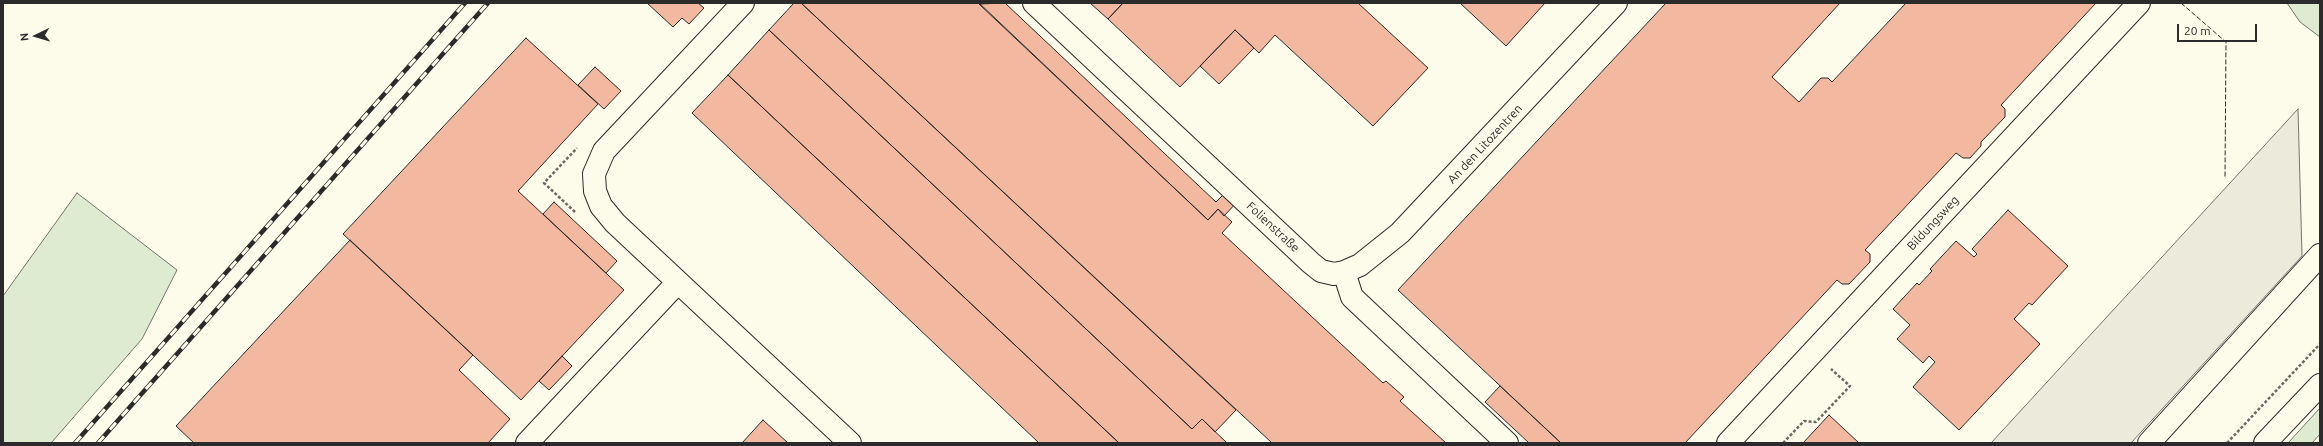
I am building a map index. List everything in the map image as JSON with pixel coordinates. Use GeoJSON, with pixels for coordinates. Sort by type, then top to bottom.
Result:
{"type":"FeatureCollection","features":[{"type":"Feature","properties":{"kind":"main road"},"geometry":{"type":"LineString","coordinates":[[743,3],[604,151],[594,174],[596,196],[607,215],[850,443]]}},
{"type":"Feature","properties":{"kind":"main road","name":"Folienstraße"},"geometry":{"type":"LineString","coordinates":[[1034,3],[1315,267],[1329,274],[1344,272]]}},
{"type":"Feature","properties":{"kind":"main road","name":"An den Litozentren"},"geometry":{"type":"LineString","coordinates":[[1344,272],[1376,255],[1405,228],[1616,3]]}},
{"type":"Feature","properties":{"kind":"main road","name":"Bildungsweg"},"geometry":{"type":"LineString","coordinates":[[1728,443],[2139,3]]}},
{"type":"Feature","properties":{"kind":"main road"},"geometry":{"type":"LineString","coordinates":[[2149,443],[2320,255]]}},
{"type":"Feature","properties":{"kind":"main road"},"geometry":{"type":"LineString","coordinates":[[1344,272],[1352,297],[1507,443]]}},
{"type":"Feature","properties":{"kind":"main road"},"geometry":{"type":"LineString","coordinates":[[527,443],[678,282]]}},
{"type":"Feature","properties":{"kind":"main road"},"geometry":{"type":"LineString","coordinates":[[2265,443],[2320,385]]}},
{"type":"Feature","properties":{"kind":"path"},"geometry":{"type":"LineString","coordinates":[[578,215],[544,183],[582,143]]}},
{"type":"Feature","properties":{"kind":"path"},"geometry":{"type":"LineString","coordinates":[[2227,443],[2320,344]]}},
{"type":"Feature","properties":{"kind":"green space"},"geometry":{"type":"Polygon","coordinates":[[[2287,3],[2320,3],[2320,37],[2300,22],[2287,3]]]}},
{"type":"Feature","properties":{"kind":"green space"},"geometry":{"type":"Polygon","coordinates":[[[77,193],[177,270],[142,339],[51,443],[3,443],[3,296],[77,193]]]}},
{"type":"Feature","properties":{"kind":"green space"},"geometry":{"type":"Polygon","coordinates":[[[2320,408],[2320,434],[2312,443],[2288,443],[2320,408]]]}},
{"type":"Feature","properties":{"kind":"shaded area"},"geometry":{"type":"Polygon","coordinates":[[[2298,109],[2302,256],[2131,443],[1991,443],[2298,109]]]}},
{"type":"Feature","properties":{"kind":"building"},"geometry":{"type":"Polygon","coordinates":[[[647,3],[698,3],[704,8],[689,24],[682,18],[673,27],[647,3]]]}},
{"type":"Feature","properties":{"kind":"building"},"geometry":{"type":"Polygon","coordinates":[[[794,3],[801,3],[1236,410],[1215,432],[1202,419],[1192,429],[769,30],[794,3]]]}},
{"type":"Feature","properties":{"kind":"building"},"geometry":{"type":"Polygon","coordinates":[[[801,3],[979,3],[1208,220],[1218,209],[1232,222],[1222,233],[1383,383],[1386,381],[1404,397],[1400,401],[1446,443],[1272,443],[801,3]]]}},
{"type":"Feature","properties":{"kind":"building"},"geometry":{"type":"Polygon","coordinates":[[[1005,3],[1216,202],[1227,191],[1238,201],[1224,216],[1218,209],[1208,220],[979,4],[1005,3]]]}},
{"type":"Feature","properties":{"kind":"building"},"geometry":{"type":"Polygon","coordinates":[[[1090,3],[1123,3],[1108,19],[1090,3]]]}},
{"type":"Feature","properties":{"kind":"building"},"geometry":{"type":"Polygon","coordinates":[[[1123,3],[1358,3],[1428,68],[1373,126],[1275,35],[1259,53],[1235,30],[1180,87],[1108,19],[1123,3]]]}},
{"type":"Feature","properties":{"kind":"building"},"geometry":{"type":"Polygon","coordinates":[[[1460,3],[1545,3],[1506,46],[1460,3]]]}},
{"type":"Feature","properties":{"kind":"building"},"geometry":{"type":"Polygon","coordinates":[[[1666,3],[1840,3],[1772,77],[1799,102],[1821,78],[1828,78],[1832,82],[1906,3],[2096,3],[2001,105],[2005,109],[2005,117],[1981,142],[1981,146],[1970,158],[1963,158],[1956,153],[1865,250],[1870,254],[1870,262],[1849,284],[1842,284],[1837,280],[1685,443],[1561,443],[1398,290],[1666,3]]]}},
{"type":"Feature","properties":{"kind":"building"},"geometry":{"type":"Polygon","coordinates":[[[769,30],[1192,429],[1202,419],[1227,443],[1119,443],[728,75],[769,30]]]}},
{"type":"Feature","properties":{"kind":"building"},"geometry":{"type":"Polygon","coordinates":[[[1235,30],[1254,48],[1219,84],[1200,66],[1235,30]]]}},
{"type":"Feature","properties":{"kind":"building"},"geometry":{"type":"Polygon","coordinates":[[[526,38],[598,104],[518,191],[624,290],[521,400],[343,234],[526,38]]]}},
{"type":"Feature","properties":{"kind":"building"},"geometry":{"type":"Polygon","coordinates":[[[595,67],[621,91],[604,109],[578,85],[595,67]]]}},
{"type":"Feature","properties":{"kind":"building"},"geometry":{"type":"Polygon","coordinates":[[[728,75],[1119,443],[1039,443],[692,113],[728,75]]]}},
{"type":"Feature","properties":{"kind":"building"},"geometry":{"type":"Polygon","coordinates":[[[554,202],[617,261],[606,273],[543,214],[554,202]]]}},
{"type":"Feature","properties":{"kind":"building"},"geometry":{"type":"Polygon","coordinates":[[[2008,210],[2068,266],[2032,305],[2029,303],[2014,319],[2040,344],[1959,430],[1913,387],[1935,362],[1929,356],[1923,363],[1897,339],[1910,325],[1893,309],[1917,283],[1919,285],[1932,271],[1930,269],[1956,241],[1974,257],[1977,254],[1972,249],[2008,210]]]}},
{"type":"Feature","properties":{"kind":"building"},"geometry":{"type":"Polygon","coordinates":[[[350,240],[473,355],[459,370],[510,419],[488,443],[194,443],[176,426],[350,240]]]}},
{"type":"Feature","properties":{"kind":"building"},"geometry":{"type":"Polygon","coordinates":[[[562,356],[572,366],[549,390],[539,381],[562,356]]]}},
{"type":"Feature","properties":{"kind":"building"},"geometry":{"type":"Polygon","coordinates":[[[1500,386],[1561,443],[1529,443],[1485,402],[1500,386]]]}},
{"type":"Feature","properties":{"kind":"building"},"geometry":{"type":"Polygon","coordinates":[[[1829,415],[1859,443],[1803,443],[1829,415]]]}},
{"type":"Feature","properties":{"kind":"building"},"geometry":{"type":"Polygon","coordinates":[[[763,420],[788,443],[742,443],[763,420]]]}},
{"type":"Feature","properties":{"kind":"railway"},"geometry":{"type":"LineString","coordinates":[[75,443],[465,3]]}},
{"type":"Feature","properties":{"kind":"railway"},"geometry":{"type":"LineString","coordinates":[[98,443],[488,3]]}},
{"type":"Feature","properties":{"kind":"fence"},"geometry":{"type":"LineString","coordinates":[[2181,3],[2226,42],[2225,178]]}}]}
